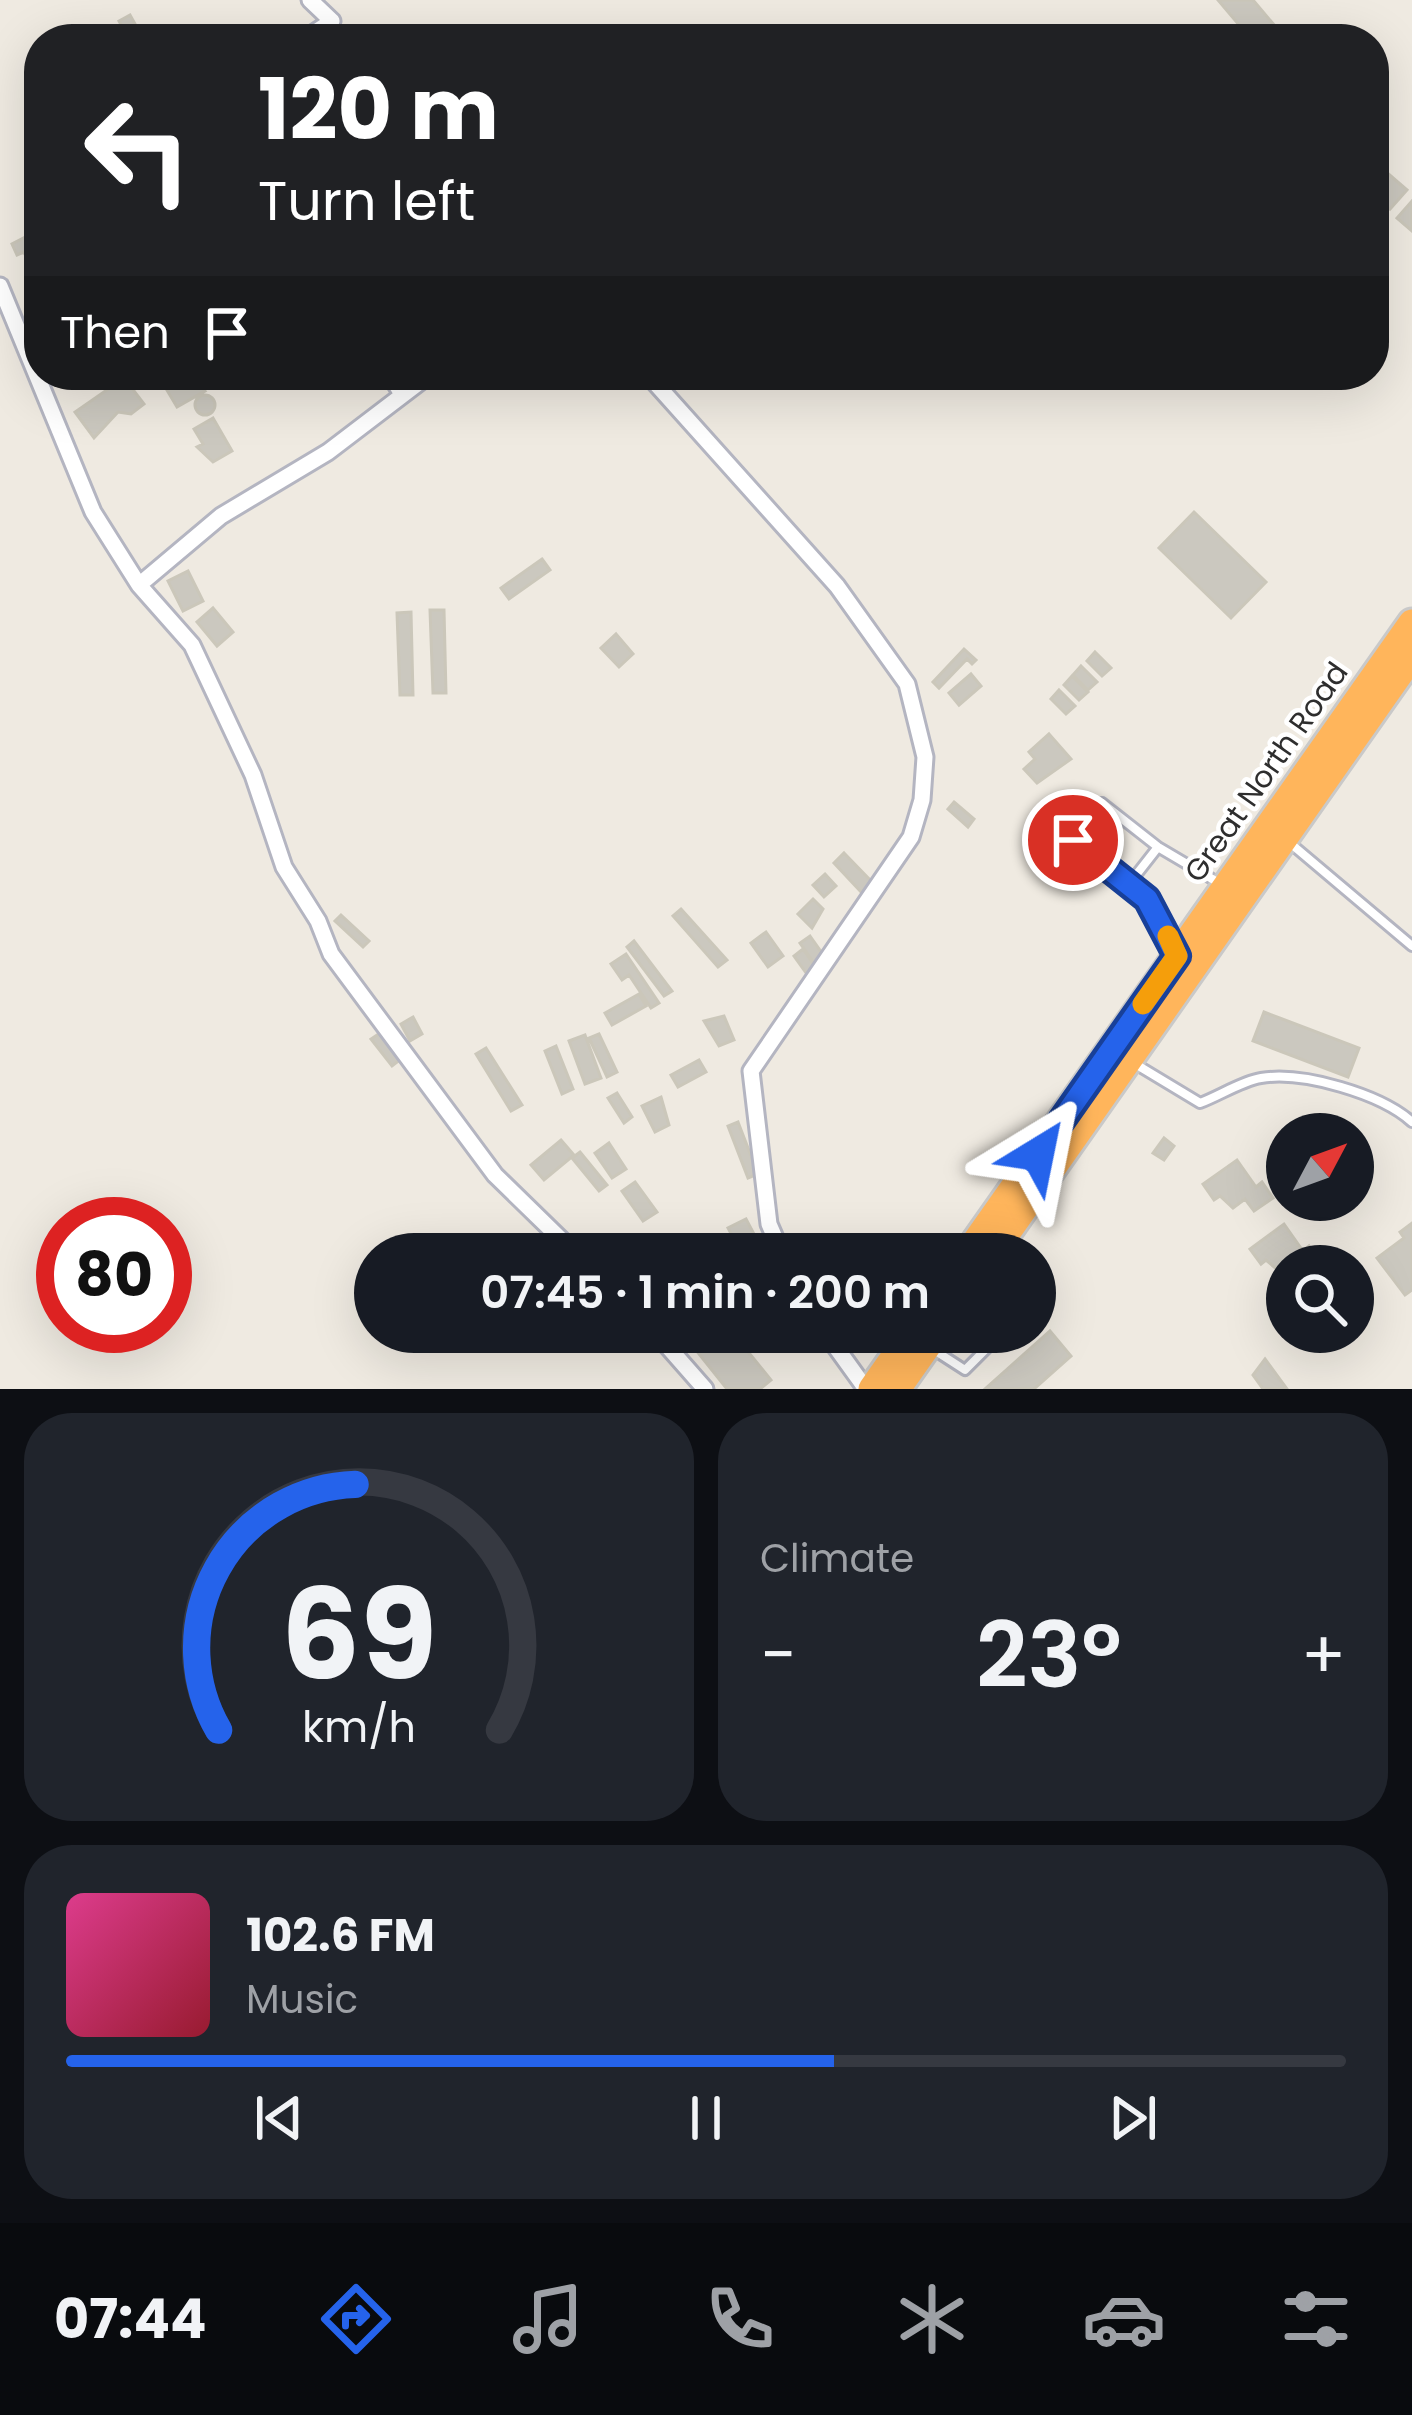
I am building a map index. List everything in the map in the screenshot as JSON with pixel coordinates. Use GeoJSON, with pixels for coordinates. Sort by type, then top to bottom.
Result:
{"type":"FeatureCollection","features":[{"type":"Feature","properties":{"kind":"highway","name":"Great North Road"},"geometry":{"type":"LineString","coordinates":[[1005,1233],[1177,956],[1412,622]]}},
{"type":"Feature","properties":{"kind":"highway","name":"Great North Road"},"geometry":{"type":"LineString","coordinates":[[983,1233],[1284,838],[1412,656]]}},
{"type":"Feature","properties":{"kind":"highway"},"geometry":{"type":"LineString","coordinates":[[869,1389],[908,1353]]}},
{"type":"Feature","properties":{"kind":"highway"},"geometry":{"type":"LineString","coordinates":[[897,1389],[917,1353]]}},
{"type":"Feature","properties":{"kind":"street"},"geometry":{"type":"LineString","coordinates":[[310,0],[332,22],[329,24]]}},
{"type":"Feature","properties":{"kind":"street"},"geometry":{"type":"LineString","coordinates":[[0,286],[24,346]]}},
{"type":"Feature","properties":{"kind":"street"},"geometry":{"type":"LineString","coordinates":[[41,390],[75,474],[139,585],[193,645],[212,681],[253,775],[284,867],[319,921],[338,964],[495,1175],[554,1233]]}},
{"type":"Feature","properties":{"kind":"street"},"geometry":{"type":"LineString","coordinates":[[399,390],[402,394]]}},
{"type":"Feature","properties":{"kind":"street"},"geometry":{"type":"LineString","coordinates":[[139,585],[221,516],[328,452],[408,390]]}},
{"type":"Feature","properties":{"kind":"street"},"geometry":{"type":"LineString","coordinates":[[661,390],[837,586],[907,684],[923,743],[922,800],[911,837],[751,1071],[773,1233]]}},
{"type":"Feature","properties":{"kind":"street"},"geometry":{"type":"LineString","coordinates":[[673,1353],[705,1389]]}},
{"type":"Feature","properties":{"kind":"street"},"geometry":{"type":"LineString","coordinates":[[841,1353],[869,1389]]}},
{"type":"Feature","properties":{"kind":"lane"},"geometry":{"type":"LineString","coordinates":[[1177,956],[1147,899],[1073,840],[1102,803],[1158,847],[1226,886]]}},
{"type":"Feature","properties":{"kind":"lane"},"geometry":{"type":"LineString","coordinates":[[1284,838],[1412,946]]}},
{"type":"Feature","properties":{"kind":"lane"},"geometry":{"type":"LineString","coordinates":[[1129,884],[1158,847]]}},
{"type":"Feature","properties":{"kind":"lane"},"geometry":{"type":"LineString","coordinates":[[1118,1057],[1200,1103],[1260,1078],[1304,1080],[1395,1107],[1412,1122]]}},
{"type":"Feature","properties":{"kind":"lane"},"geometry":{"type":"LineString","coordinates":[[945,1353],[965,1370],[982,1353]]}},
{"type":"Feature","properties":{"kind":"building"},"geometry":{"type":"Polygon","coordinates":[[[1218,0],[1253,0],[1273,24],[1238,24],[1218,0]]]}},
{"type":"Feature","properties":{"kind":"building"},"geometry":{"type":"Polygon","coordinates":[[[1389,174],[1407,190],[1389,208],[1389,174]]]}},
{"type":"Feature","properties":{"kind":"building"},"geometry":{"type":"Polygon","coordinates":[[[1412,201],[1412,231],[1397,218],[1412,201]]]}},
{"type":"Feature","properties":{"kind":"building"},"geometry":{"type":"Polygon","coordinates":[[[24,238],[24,252],[17,255],[12,244],[24,238]]]}},
{"type":"Feature","properties":{"kind":"building"},"geometry":{"type":"Polygon","coordinates":[[[107,390],[133,390],[144,404],[131,414],[118,412],[94,438],[75,412],[107,390]]]}},
{"type":"Feature","properties":{"kind":"building"},"geometry":{"type":"Polygon","coordinates":[[[167,390],[205,391],[177,407],[167,390]]]}},
{"type":"Feature","properties":{"kind":"building"},"geometry":{"type":"Polygon","coordinates":[[[205,395],[215,405],[205,415],[195,405],[205,395]]]}},
{"type":"Feature","properties":{"kind":"building"},"geometry":{"type":"Polygon","coordinates":[[[213,418],[232,451],[213,462],[197,447],[203,444],[194,429],[213,418]]]}},
{"type":"Feature","properties":{"kind":"building"},"geometry":{"type":"Polygon","coordinates":[[[1194,512],[1266,582],[1231,618],[1159,548],[1194,512]]]}},
{"type":"Feature","properties":{"kind":"building"},"geometry":{"type":"Polygon","coordinates":[[[542,559],[550,570],[509,599],[501,588],[542,559]]]}},
{"type":"Feature","properties":{"kind":"building"},"geometry":{"type":"Polygon","coordinates":[[[188,571],[203,601],[183,611],[168,581],[188,571]]]}},
{"type":"Feature","properties":{"kind":"building"},"geometry":{"type":"Polygon","coordinates":[[[213,608],[233,632],[217,646],[197,622],[213,608]]]}},
{"type":"Feature","properties":{"kind":"building"},"geometry":{"type":"Polygon","coordinates":[[[430,610],[444,610],[446,693],[433,693],[430,610]]]}},
{"type":"Feature","properties":{"kind":"building"},"geometry":{"type":"Polygon","coordinates":[[[411,612],[413,695],[400,695],[397,613],[411,612]]]}},
{"type":"Feature","properties":{"kind":"building"},"geometry":{"type":"Polygon","coordinates":[[[616,634],[633,654],[619,667],[601,648],[616,634]]]}},
{"type":"Feature","properties":{"kind":"building"},"geometry":{"type":"Polygon","coordinates":[[[964,649],[976,660],[972,664],[967,659],[939,688],[933,682],[964,649]]]}},
{"type":"Feature","properties":{"kind":"building"},"geometry":{"type":"Polygon","coordinates":[[[1095,652],[1111,668],[1102,676],[1087,661],[1095,652]]]}},
{"type":"Feature","properties":{"kind":"building"},"geometry":{"type":"Polygon","coordinates":[[[1081,666],[1097,682],[1088,690],[1073,675],[1081,666]]]}},
{"type":"Feature","properties":{"kind":"building"},"geometry":{"type":"Polygon","coordinates":[[[971,674],[981,686],[959,705],[949,693],[971,674]]]}},
{"type":"Feature","properties":{"kind":"building"},"geometry":{"type":"Polygon","coordinates":[[[1072,676],[1088,692],[1079,700],[1064,685],[1072,676]]]}},
{"type":"Feature","properties":{"kind":"building"},"geometry":{"type":"Polygon","coordinates":[[[1059,690],[1075,706],[1066,714],[1051,699],[1059,690]]]}},
{"type":"Feature","properties":{"kind":"building"},"geometry":{"type":"Polygon","coordinates":[[[1049,734],[1071,759],[1037,783],[1024,769],[1035,759],[1029,752],[1049,734]]]}},
{"type":"Feature","properties":{"kind":"building"},"geometry":{"type":"Polygon","coordinates":[[[954,802],[974,819],[968,827],[948,809],[954,802]]]}},
{"type":"Feature","properties":{"kind":"building"},"geometry":{"type":"Polygon","coordinates":[[[844,853],[872,882],[861,892],[834,863],[844,853]]]}},
{"type":"Feature","properties":{"kind":"building"},"geometry":{"type":"Polygon","coordinates":[[[825,874],[836,886],[824,897],[813,885],[825,874]]]}},
{"type":"Feature","properties":{"kind":"building"},"geometry":{"type":"Polygon","coordinates":[[[813,899],[823,909],[812,928],[798,914],[813,899]]]}},
{"type":"Feature","properties":{"kind":"building"},"geometry":{"type":"Polygon","coordinates":[[[681,909],[727,960],[718,967],[673,916],[681,909]]]}},
{"type":"Feature","properties":{"kind":"building"},"geometry":{"type":"Polygon","coordinates":[[[341,915],[369,941],[363,947],[335,921],[341,915]]]}},
{"type":"Feature","properties":{"kind":"building"},"geometry":{"type":"Polygon","coordinates":[[[766,932],[783,956],[768,967],[751,943],[766,932]]]}},
{"type":"Feature","properties":{"kind":"building"},"geometry":{"type":"Polygon","coordinates":[[[810,936],[824,956],[814,963],[800,943],[810,936]]]}},
{"type":"Feature","properties":{"kind":"building"},"geometry":{"type":"Polygon","coordinates":[[[634,941],[672,991],[664,996],[627,947],[634,941]]]}},
{"type":"Feature","properties":{"kind":"building"},"geometry":{"type":"Polygon","coordinates":[[[803,949],[818,971],[809,977],[794,956],[803,949]]]}},
{"type":"Feature","properties":{"kind":"building"},"geometry":{"type":"Polygon","coordinates":[[[626,954],[659,1003],[651,1008],[629,975],[622,980],[611,964],[626,954]]]}},
{"type":"Feature","properties":{"kind":"building"},"geometry":{"type":"Polygon","coordinates":[[[639,994],[646,1006],[612,1025],[605,1013],[639,994]]]}},
{"type":"Feature","properties":{"kind":"building"},"geometry":{"type":"Polygon","coordinates":[[[1264,1012],[1359,1048],[1348,1077],[1253,1041],[1264,1012]]]}},
{"type":"Feature","properties":{"kind":"building"},"geometry":{"type":"Polygon","coordinates":[[[724,1016],[734,1040],[719,1046],[704,1021],[724,1016]]]}},
{"type":"Feature","properties":{"kind":"building"},"geometry":{"type":"Polygon","coordinates":[[[413,1017],[422,1034],[410,1041],[401,1024],[413,1017]]]}},
{"type":"Feature","properties":{"kind":"building"},"geometry":{"type":"Polygon","coordinates":[[[380,1033],[401,1059],[392,1066],[371,1039],[380,1033]]]}},
{"type":"Feature","properties":{"kind":"building"},"geometry":{"type":"Polygon","coordinates":[[[599,1034],[617,1072],[607,1077],[589,1038],[599,1034]]]}},
{"type":"Feature","properties":{"kind":"building"},"geometry":{"type":"Polygon","coordinates":[[[585,1035],[601,1078],[585,1084],[569,1041],[585,1035]]]}},
{"type":"Feature","properties":{"kind":"building"},"geometry":{"type":"Polygon","coordinates":[[[556,1046],[573,1089],[562,1094],[545,1051],[556,1046]]]}},
{"type":"Feature","properties":{"kind":"building"},"geometry":{"type":"Polygon","coordinates":[[[486,1048],[522,1105],[511,1111],[476,1054],[486,1048]]]}},
{"type":"Feature","properties":{"kind":"building"},"geometry":{"type":"Polygon","coordinates":[[[699,1060],[706,1072],[678,1087],[671,1075],[699,1060]]]}},
{"type":"Feature","properties":{"kind":"building"},"geometry":{"type":"Polygon","coordinates":[[[617,1093],[632,1117],[624,1123],[608,1098],[617,1093]]]}},
{"type":"Feature","properties":{"kind":"building"},"geometry":{"type":"Polygon","coordinates":[[[661,1097],[669,1125],[655,1132],[642,1106],[661,1097]]]}},
{"type":"Feature","properties":{"kind":"building"},"geometry":{"type":"Polygon","coordinates":[[[738,1122],[758,1174],[748,1178],[728,1126],[738,1122]]]}},
{"type":"Feature","properties":{"kind":"building"},"geometry":{"type":"Polygon","coordinates":[[[1164,1138],[1174,1146],[1164,1160],[1153,1153],[1164,1138]]]}},
{"type":"Feature","properties":{"kind":"building"},"geometry":{"type":"Polygon","coordinates":[[[561,1140],[574,1155],[544,1180],[531,1165],[561,1140]]]}},
{"type":"Feature","properties":{"kind":"building"},"geometry":{"type":"Polygon","coordinates":[[[609,1143],[626,1169],[612,1178],[595,1153],[609,1143]]]}},
{"type":"Feature","properties":{"kind":"building"},"geometry":{"type":"Polygon","coordinates":[[[580,1152],[607,1185],[599,1191],[572,1158],[580,1152]]]}},
{"type":"Feature","properties":{"kind":"building"},"geometry":{"type":"Polygon","coordinates":[[[1237,1160],[1256,1187],[1262,1182],[1266,1188],[1266,1203],[1254,1211],[1245,1199],[1233,1208],[1220,1196],[1214,1200],[1203,1184],[1237,1160]]]}},
{"type":"Feature","properties":{"kind":"building"},"geometry":{"type":"Polygon","coordinates":[[[635,1182],[657,1212],[643,1221],[622,1191],[635,1182]]]}},
{"type":"Feature","properties":{"kind":"building"},"geometry":{"type":"Polygon","coordinates":[[[746,1219],[753,1233],[731,1233],[728,1228],[746,1219]]]}},
{"type":"Feature","properties":{"kind":"building"},"geometry":{"type":"Polygon","coordinates":[[[1412,1223],[1412,1290],[1405,1295],[1377,1258],[1404,1238],[1400,1232],[1412,1223]]]}},
{"type":"Feature","properties":{"kind":"building"},"geometry":{"type":"Polygon","coordinates":[[[1284,1224],[1299,1245],[1266,1245],[1266,1260],[1261,1264],[1250,1249],[1284,1224]]]}},
{"type":"Feature","properties":{"kind":"building"},"geometry":{"type":"Polygon","coordinates":[[[1056,1338],[1071,1356],[1034,1389],[985,1389],[1025,1353],[1056,1353],[1056,1338]]]}},
{"type":"Feature","properties":{"kind":"building"},"geometry":{"type":"Polygon","coordinates":[[[698,1353],[749,1353],[771,1380],[760,1389],[727,1389],[698,1353]]]}},
{"type":"Feature","properties":{"kind":"building"},"geometry":{"type":"Polygon","coordinates":[[[1265,1359],[1287,1389],[1263,1389],[1253,1375],[1265,1359]]]}},
{"type":"Feature","properties":{"kind":"slow traffic"},"geometry":{"type":"LineString","coordinates":[[1143,1004],[1177,956],[1168,936]]}},
{"type":"Feature","properties":{"kind":"route"},"geometry":{"type":"LineString","coordinates":[[1038,1154],[1177,956],[1147,899],[1073,840]]}}]}
